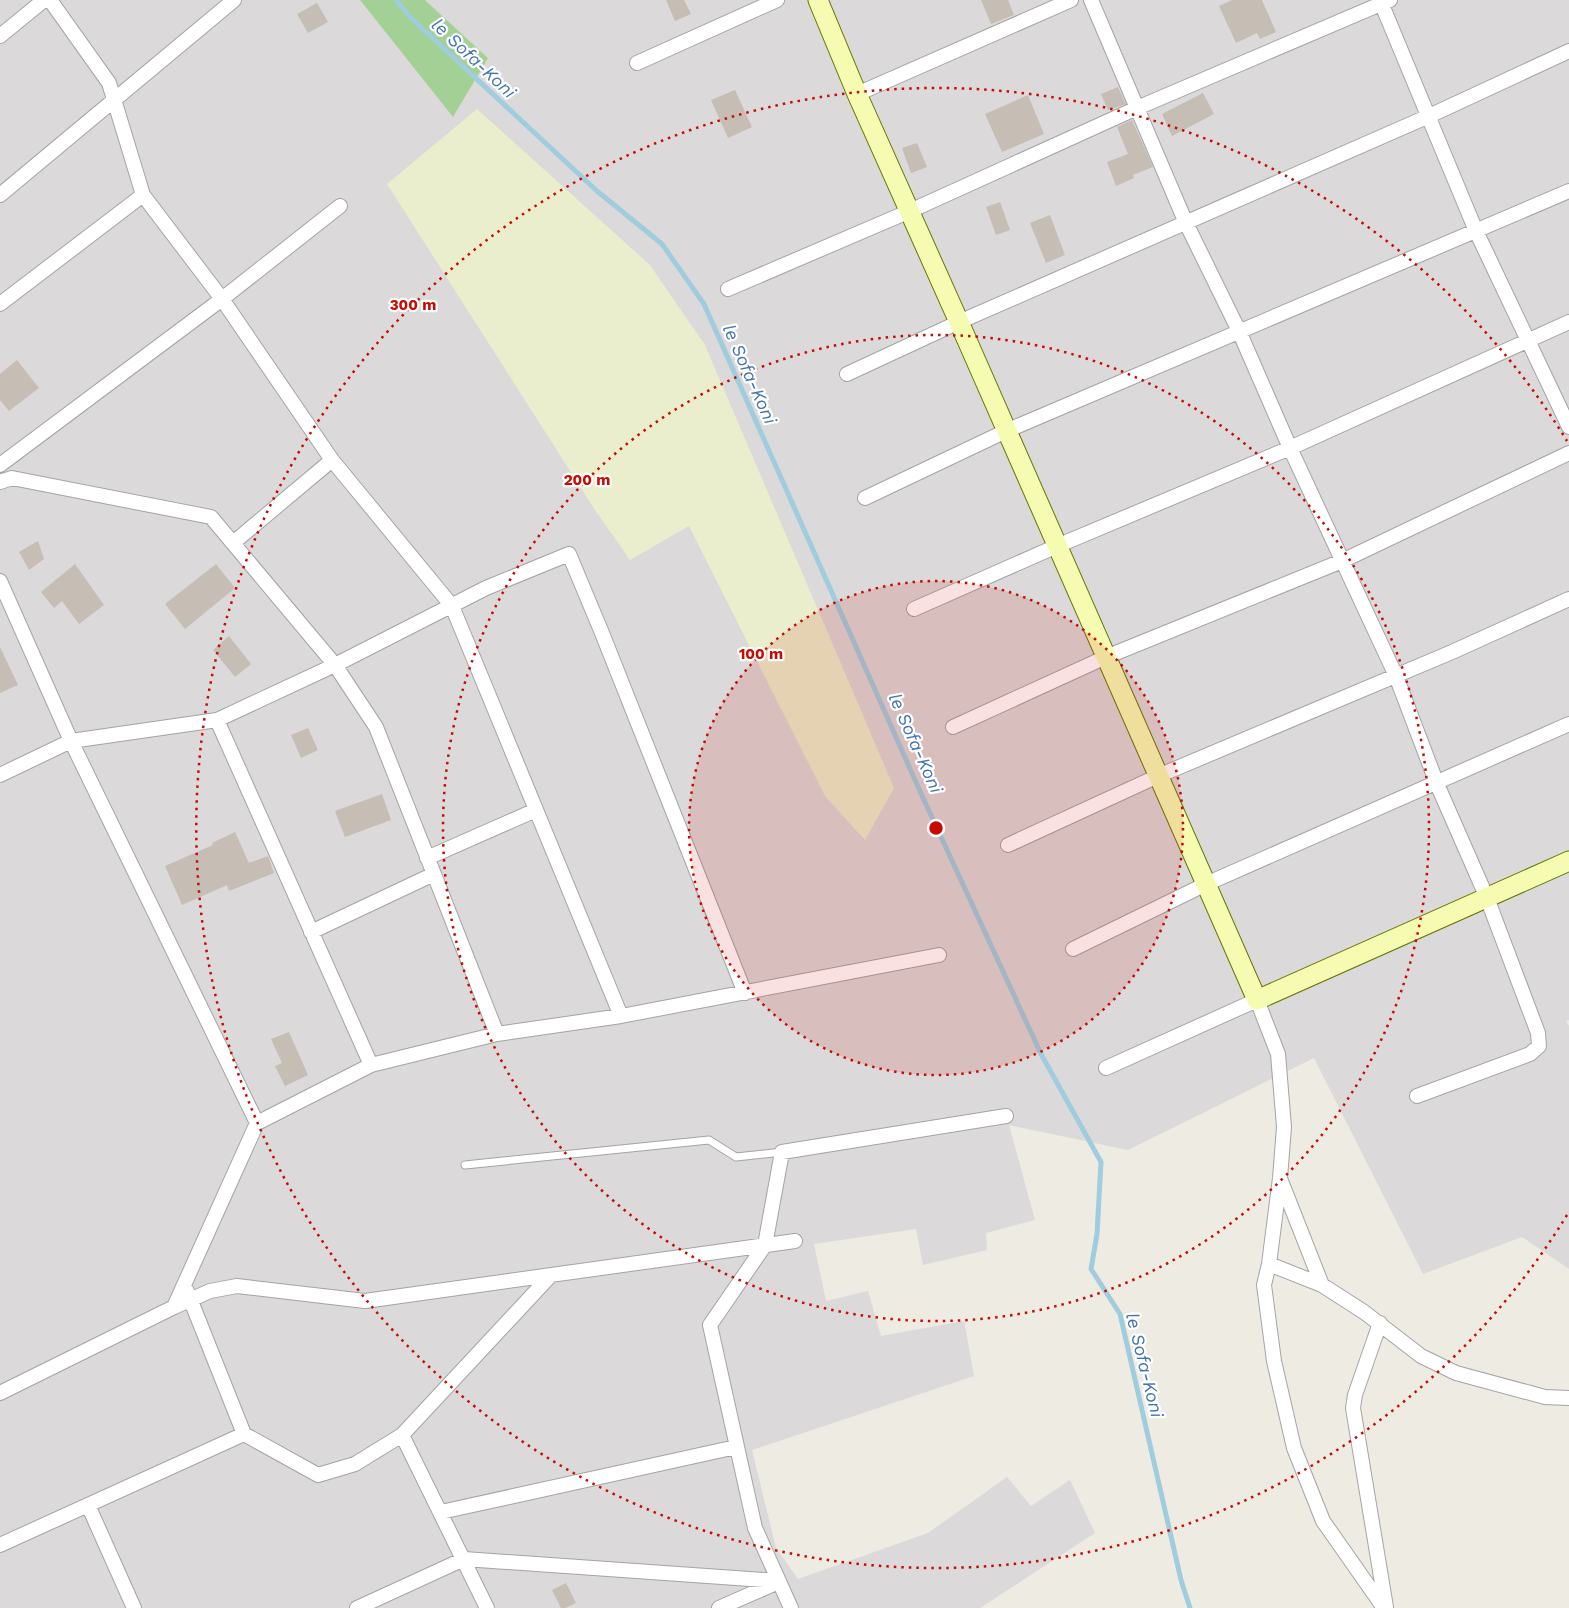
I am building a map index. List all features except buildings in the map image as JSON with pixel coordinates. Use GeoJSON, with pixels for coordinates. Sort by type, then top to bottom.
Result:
{"type":"FeatureCollection","features":[{"type":"Feature","properties":{"kind":"street"},"geometry":{"type":"LineString","coordinates":[[0,36],[44,0]]}},
{"type":"Feature","properties":{"kind":"street"},"geometry":{"type":"LineString","coordinates":[[50,0],[108,83],[143,195],[222,299],[332,460],[452,606],[621,1016]]}},
{"type":"Feature","properties":{"kind":"street"},"geometry":{"type":"LineString","coordinates":[[0,195],[234,0]]}},
{"type":"Feature","properties":{"kind":"street"},"geometry":{"type":"LineString","coordinates":[[637,63],[777,0]]}},
{"type":"Feature","properties":{"kind":"street"},"geometry":{"type":"LineString","coordinates":[[818,0],[857,94],[910,210],[1257,1000],[1278,1054],[1284,1127],[1280,1178],[1264,1285],[1274,1360],[1294,1448],[1323,1521],[1385,1608]]}},
{"type":"Feature","properties":{"kind":"street"},"geometry":{"type":"LineString","coordinates":[[857,94],[1071,0]]}},
{"type":"Feature","properties":{"kind":"street"},"geometry":{"type":"LineString","coordinates":[[1090,0],[1186,223],[1239,331],[1290,448],[1396,676],[1437,784],[1487,898],[1538,1032],[1539,1046],[1530,1054],[1417,1096]]}},
{"type":"Feature","properties":{"kind":"street"},"geometry":{"type":"LineString","coordinates":[[728,289],[1384,1],[1428,116],[1476,231],[1569,427]]}},
{"type":"Feature","properties":{"kind":"street"},"geometry":{"type":"LineString","coordinates":[[847,374],[959,322],[1428,116],[1569,51]]}},
{"type":"Feature","properties":{"kind":"street"},"geometry":{"type":"LineString","coordinates":[[865,498],[1006,431],[1569,191]]}},
{"type":"Feature","properties":{"kind":"street"},"geometry":{"type":"LineString","coordinates":[[0,304],[143,195]]}},
{"type":"Feature","properties":{"kind":"street"},"geometry":{"type":"LineString","coordinates":[[0,466],[222,299],[340,206]]}},
{"type":"Feature","properties":{"kind":"street"},"geometry":{"type":"LineString","coordinates":[[914,609],[1057,546],[1290,448],[1569,322]]}},
{"type":"Feature","properties":{"kind":"street"},"geometry":{"type":"LineString","coordinates":[[953,727],[1106,657],[1342,561],[1569,453]]}},
{"type":"Feature","properties":{"kind":"street"},"geometry":{"type":"LineString","coordinates":[[233,543],[332,460]]}},
{"type":"Feature","properties":{"kind":"street"},"geometry":{"type":"LineString","coordinates":[[0,482],[12,478],[211,517],[335,665],[376,727],[497,1034]]}},
{"type":"Feature","properties":{"kind":"street"},"geometry":{"type":"LineString","coordinates":[[0,775],[71,741],[217,720],[335,665],[486,588],[569,554],[745,993]]}},
{"type":"Feature","properties":{"kind":"street"},"geometry":{"type":"LineString","coordinates":[[0,581],[6,613],[71,741],[257,1123]]}},
{"type":"Feature","properties":{"kind":"street"},"geometry":{"type":"LineString","coordinates":[[1008,845],[1158,776],[1396,676],[1569,599]]}},
{"type":"Feature","properties":{"kind":"street"},"geometry":{"type":"LineString","coordinates":[[217,720],[370,1065]]}},
{"type":"Feature","properties":{"kind":"street"},"geometry":{"type":"LineString","coordinates":[[1072,949],[1206,884],[1437,784],[1569,724]]}},
{"type":"Feature","properties":{"kind":"street"},"geometry":{"type":"LineString","coordinates":[[427,858],[536,810]]}},
{"type":"Feature","properties":{"kind":"street"},"geometry":{"type":"LineString","coordinates":[[1106,1068],[1569,861]]}},
{"type":"Feature","properties":{"kind":"street"},"geometry":{"type":"LineString","coordinates":[[311,932],[434,874]]}},
{"type":"Feature","properties":{"kind":"street"},"geometry":{"type":"LineString","coordinates":[[174,1307],[257,1123],[370,1065],[497,1034],[621,1016],[939,955]]}},
{"type":"Feature","properties":{"kind":"street"},"geometry":{"type":"LineString","coordinates":[[791,1608],[755,1528],[710,1325],[764,1245],[782,1152],[1006,1116]]}},
{"type":"Feature","properties":{"kind":"street"},"geometry":{"type":"LineString","coordinates":[[1280,1178],[1322,1285]]}},
{"type":"Feature","properties":{"kind":"street"},"geometry":{"type":"LineString","coordinates":[[0,1393],[210,1291],[237,1286],[365,1301],[795,1241]]}},
{"type":"Feature","properties":{"kind":"street"},"geometry":{"type":"LineString","coordinates":[[1268,1264],[1322,1285],[1380,1323],[1421,1356],[1456,1372],[1545,1396],[1569,1398]]}},
{"type":"Feature","properties":{"kind":"street"},"geometry":{"type":"LineString","coordinates":[[184,1284],[244,1434],[318,1475],[355,1464],[402,1435],[551,1275]]}},
{"type":"Feature","properties":{"kind":"street"},"geometry":{"type":"LineString","coordinates":[[1380,1323],[1355,1395],[1353,1408],[1385,1608]]}},
{"type":"Feature","properties":{"kind":"street"},"geometry":{"type":"LineString","coordinates":[[0,1545],[244,1434]]}},
{"type":"Feature","properties":{"kind":"street"},"geometry":{"type":"LineString","coordinates":[[402,1435],[487,1608]]}},
{"type":"Feature","properties":{"kind":"street"},"geometry":{"type":"LineString","coordinates":[[441,1512],[736,1447]]}},
{"type":"Feature","properties":{"kind":"street"},"geometry":{"type":"LineString","coordinates":[[88,1505],[134,1608]]}},
{"type":"Feature","properties":{"kind":"street"},"geometry":{"type":"LineString","coordinates":[[357,1608],[464,1560],[779,1581]]}},
{"type":"Feature","properties":{"kind":"street"},"geometry":{"type":"LineString","coordinates":[[719,1608],[779,1581]]}},
{"type":"Feature","properties":{"kind":"lane"},"geometry":{"type":"LineString","coordinates":[[465,1165],[709,1140],[736,1157],[782,1152]]}},
{"type":"Feature","properties":{"kind":"shaded area"},"geometry":{"type":"Polygon","coordinates":[[[0,0],[360,0],[453,116],[488,58],[425,0],[1569,0],[1569,1020],[1566,1021],[1569,1026],[1569,1269],[1522,1237],[1423,1274],[1314,1058],[1128,1150],[1009,1125],[1035,1220],[986,1233],[987,1250],[923,1265],[916,1229],[814,1244],[826,1301],[868,1291],[881,1336],[964,1321],[974,1376],[752,1450],[776,1548],[798,1579],[928,1533],[1007,1477],[1031,1506],[1070,1480],[1095,1533],[980,1608],[0,1608],[0,0]]]}},
{"type":"Feature","properties":{"kind":"green space"},"geometry":{"type":"Polygon","coordinates":[[[360,0],[425,0],[488,58],[453,117],[360,0]]]}},
{"type":"Feature","properties":{"kind":"green space"},"geometry":{"type":"Polygon","coordinates":[[[477,109],[650,265],[705,345],[894,788],[865,840],[825,796],[689,526],[630,560],[595,510],[387,184],[477,109]]]}},
{"type":"Feature","properties":{"kind":"waterway","name":"le Sofa-Koni"},"geometry":{"type":"LineString","coordinates":[[396,0],[409,16],[597,191],[662,244],[704,304],[919,789],[1041,1054],[1101,1162],[1097,1234],[1091,1269],[1120,1314],[1181,1580],[1190,1608]]}}]}
